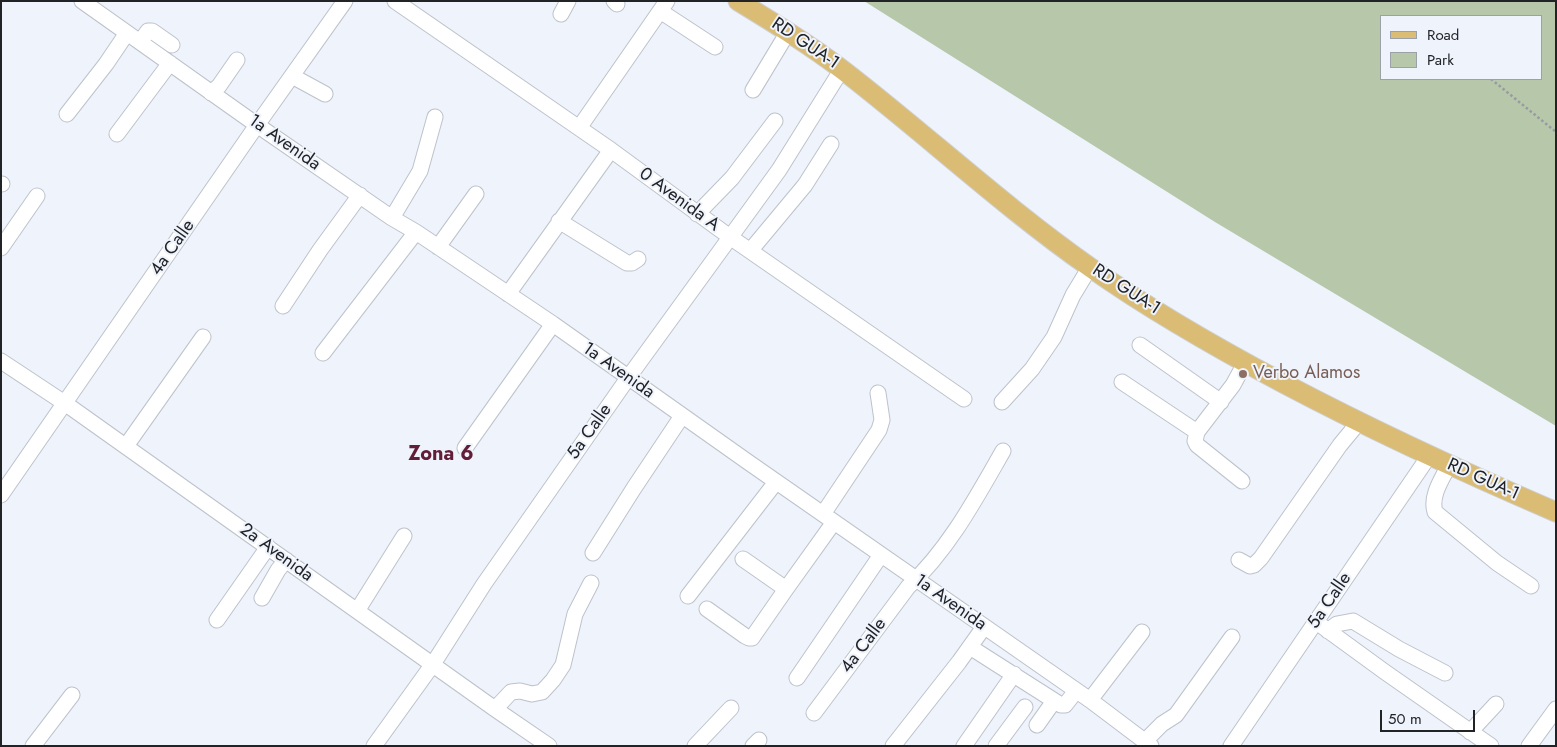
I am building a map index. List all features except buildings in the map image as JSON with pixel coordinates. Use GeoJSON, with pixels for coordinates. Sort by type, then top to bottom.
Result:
{"type":"FeatureCollection","features":[{"type":"Feature","properties":{"kind":"main road","name":"RD GUA-1"},"geometry":{"type":"LineString","coordinates":[[738,1],[842,69],[1032,224],[1125,291],[1245,363],[1359,422],[1429,456],[1556,512]]}},
{"type":"Feature","properties":{"kind":"street","name":"1a Avenida"},"geometry":{"type":"LineString","coordinates":[[82,1],[392,218],[416,232],[553,324],[776,482],[1090,700],[1147,744]]}},
{"type":"Feature","properties":{"kind":"street","name":"4a Calle"},"geometry":{"type":"LineString","coordinates":[[1,495],[345,1]]}},
{"type":"Feature","properties":{"kind":"street","name":"0 Avenida A"},"geometry":{"type":"LineString","coordinates":[[395,1],[611,150],[750,252],[964,399]]}},
{"type":"Feature","properties":{"kind":"street"},"geometry":{"type":"LineString","coordinates":[[579,128],[664,6],[715,47]]}},
{"type":"Feature","properties":{"kind":"street"},"geometry":{"type":"LineString","coordinates":[[140,42],[148,30],[172,45]]}},
{"type":"Feature","properties":{"kind":"street"},"geometry":{"type":"LineString","coordinates":[[753,90],[788,32]]}},
{"type":"Feature","properties":{"kind":"street"},"geometry":{"type":"LineString","coordinates":[[67,114],[106,64],[127,33]]}},
{"type":"Feature","properties":{"kind":"street"},"geometry":{"type":"LineString","coordinates":[[211,93],[219,86],[237,60]]}},
{"type":"Feature","properties":{"kind":"street"},"geometry":{"type":"LineString","coordinates":[[117,134],[170,63]]}},
{"type":"Feature","properties":{"kind":"street","name":"5a Calle"},"geometry":{"type":"LineString","coordinates":[[374,746],[433,664],[484,584],[628,378],[779,170],[842,69]]}},
{"type":"Feature","properties":{"kind":"street"},"geometry":{"type":"LineString","coordinates":[[292,76],[325,94]]}},
{"type":"Feature","properties":{"kind":"street"},"geometry":{"type":"LineString","coordinates":[[392,218],[420,171],[435,118]]}},
{"type":"Feature","properties":{"kind":"street"},"geometry":{"type":"LineString","coordinates":[[697,214],[732,178],[775,121]]}},
{"type":"Feature","properties":{"kind":"street"},"geometry":{"type":"LineString","coordinates":[[750,252],[806,185],[831,144]]}},
{"type":"Feature","properties":{"kind":"street"},"geometry":{"type":"LineString","coordinates":[[508,294],[611,150]]}},
{"type":"Feature","properties":{"kind":"street"},"geometry":{"type":"LineString","coordinates":[[438,247],[476,194]]}},
{"type":"Feature","properties":{"kind":"street"},"geometry":{"type":"LineString","coordinates":[[283,306],[320,250],[360,195]]}},
{"type":"Feature","properties":{"kind":"street"},"geometry":{"type":"LineString","coordinates":[[1,248],[37,196]]}},
{"type":"Feature","properties":{"kind":"street"},"geometry":{"type":"LineString","coordinates":[[559,221],[626,263],[632,263],[638,259]]}},
{"type":"Feature","properties":{"kind":"street"},"geometry":{"type":"LineString","coordinates":[[323,353],[416,232]]}},
{"type":"Feature","properties":{"kind":"street"},"geometry":{"type":"LineString","coordinates":[[1002,402],[1032,369],[1054,337],[1073,295],[1090,267]]}},
{"type":"Feature","properties":{"kind":"street"},"geometry":{"type":"LineString","coordinates":[[466,448],[553,324]]}},
{"type":"Feature","properties":{"kind":"street"},"geometry":{"type":"LineString","coordinates":[[126,446],[203,337]]}},
{"type":"Feature","properties":{"kind":"street"},"geometry":{"type":"LineString","coordinates":[[1140,345],[1221,402]]}},
{"type":"Feature","properties":{"kind":"street","name":"2a Avenida"},"geometry":{"type":"LineString","coordinates":[[1,361],[126,446],[549,746]]}},
{"type":"Feature","properties":{"kind":"street"},"geometry":{"type":"LineString","coordinates":[[1242,481],[1197,445],[1195,441],[1197,432],[1221,402],[1245,363]]}},
{"type":"Feature","properties":{"kind":"street"},"geometry":{"type":"LineString","coordinates":[[1122,382],[1197,432]]}},
{"type":"Feature","properties":{"kind":"street"},"geometry":{"type":"LineString","coordinates":[[707,609],[745,636],[752,638],[786,588],[829,518],[879,430],[882,420],[878,393]]}},
{"type":"Feature","properties":{"kind":"street"},"geometry":{"type":"LineString","coordinates":[[593,553],[682,416]]}},
{"type":"Feature","properties":{"kind":"street"},"geometry":{"type":"LineString","coordinates":[[1239,560],[1250,566],[1254,565],[1261,558],[1340,445],[1359,422]]}},
{"type":"Feature","properties":{"kind":"street","name":"4a Calle"},"geometry":{"type":"LineString","coordinates":[[814,713],[908,586],[946,544],[1003,451]]}},
{"type":"Feature","properties":{"kind":"street","name":"5a Calle"},"geometry":{"type":"LineString","coordinates":[[1231,746],[1429,456]]}},
{"type":"Feature","properties":{"kind":"street"},"geometry":{"type":"LineString","coordinates":[[1449,465],[1434,501],[1436,512],[1497,563],[1532,586]]}},
{"type":"Feature","properties":{"kind":"street"},"geometry":{"type":"LineString","coordinates":[[688,596],[776,482]]}},
{"type":"Feature","properties":{"kind":"street"},"geometry":{"type":"LineString","coordinates":[[357,610],[404,536]]}},
{"type":"Feature","properties":{"kind":"street"},"geometry":{"type":"LineString","coordinates":[[217,620],[268,547]]}},
{"type":"Feature","properties":{"kind":"street"},"geometry":{"type":"LineString","coordinates":[[797,678],[881,555]]}},
{"type":"Feature","properties":{"kind":"street"},"geometry":{"type":"LineString","coordinates":[[743,559],[786,588]]}},
{"type":"Feature","properties":{"kind":"street"},"geometry":{"type":"LineString","coordinates":[[262,598],[286,560]]}},
{"type":"Feature","properties":{"kind":"street"},"geometry":{"type":"LineString","coordinates":[[495,709],[511,692],[520,691],[532,694],[542,692],[553,680],[562,665],[575,614],[591,584]]}},
{"type":"Feature","properties":{"kind":"street"},"geometry":{"type":"LineString","coordinates":[[1315,621],[1492,746]]}},
{"type":"Feature","properties":{"kind":"street"},"geometry":{"type":"LineString","coordinates":[[1328,631],[1337,624],[1353,621],[1399,649],[1445,672]]}},
{"type":"Feature","properties":{"kind":"street"},"geometry":{"type":"LineString","coordinates":[[893,746],[984,627]]}},
{"type":"Feature","properties":{"kind":"street"},"geometry":{"type":"LineString","coordinates":[[1090,700],[1142,632]]}},
{"type":"Feature","properties":{"kind":"street"},"geometry":{"type":"LineString","coordinates":[[1147,744],[1162,724],[1176,716],[1232,636]]}},
{"type":"Feature","properties":{"kind":"street"},"geometry":{"type":"LineString","coordinates":[[970,647],[1061,705],[1065,705],[1076,691]]}},
{"type":"Feature","properties":{"kind":"street"},"geometry":{"type":"LineString","coordinates":[[964,746],[1014,674]]}},
{"type":"Feature","properties":{"kind":"street"},"geometry":{"type":"LineString","coordinates":[[34,746],[72,695]]}},
{"type":"Feature","properties":{"kind":"street"},"geometry":{"type":"LineString","coordinates":[[1037,725],[1054,701]]}},
{"type":"Feature","properties":{"kind":"street"},"geometry":{"type":"LineString","coordinates":[[1470,732],[1496,704]]}},
{"type":"Feature","properties":{"kind":"street"},"geometry":{"type":"LineString","coordinates":[[996,746],[1025,707]]}},
{"type":"Feature","properties":{"kind":"street"},"geometry":{"type":"LineString","coordinates":[[695,746],[732,708]]}},
{"type":"Feature","properties":{"kind":"street"},"geometry":{"type":"LineString","coordinates":[[1529,746],[1556,709]]}},
{"type":"Feature","properties":{"kind":"path"},"geometry":{"type":"LineString","coordinates":[[1492,80],[1556,132]]}},
{"type":"Feature","properties":{"kind":"green space"},"geometry":{"type":"Polygon","coordinates":[[[864,1],[1556,1],[1556,426],[1215,222],[864,1]]]}},
{"type":"Feature","properties":{"kind":"place","name":"Verbo Alamos"},"geometry":{"type":"Point","coordinates":[1243,374]}},
{"type":"Feature","properties":{"kind":"district","name":"Zona 6"},"geometry":{"type":"Point","coordinates":[441,455]}}]}
